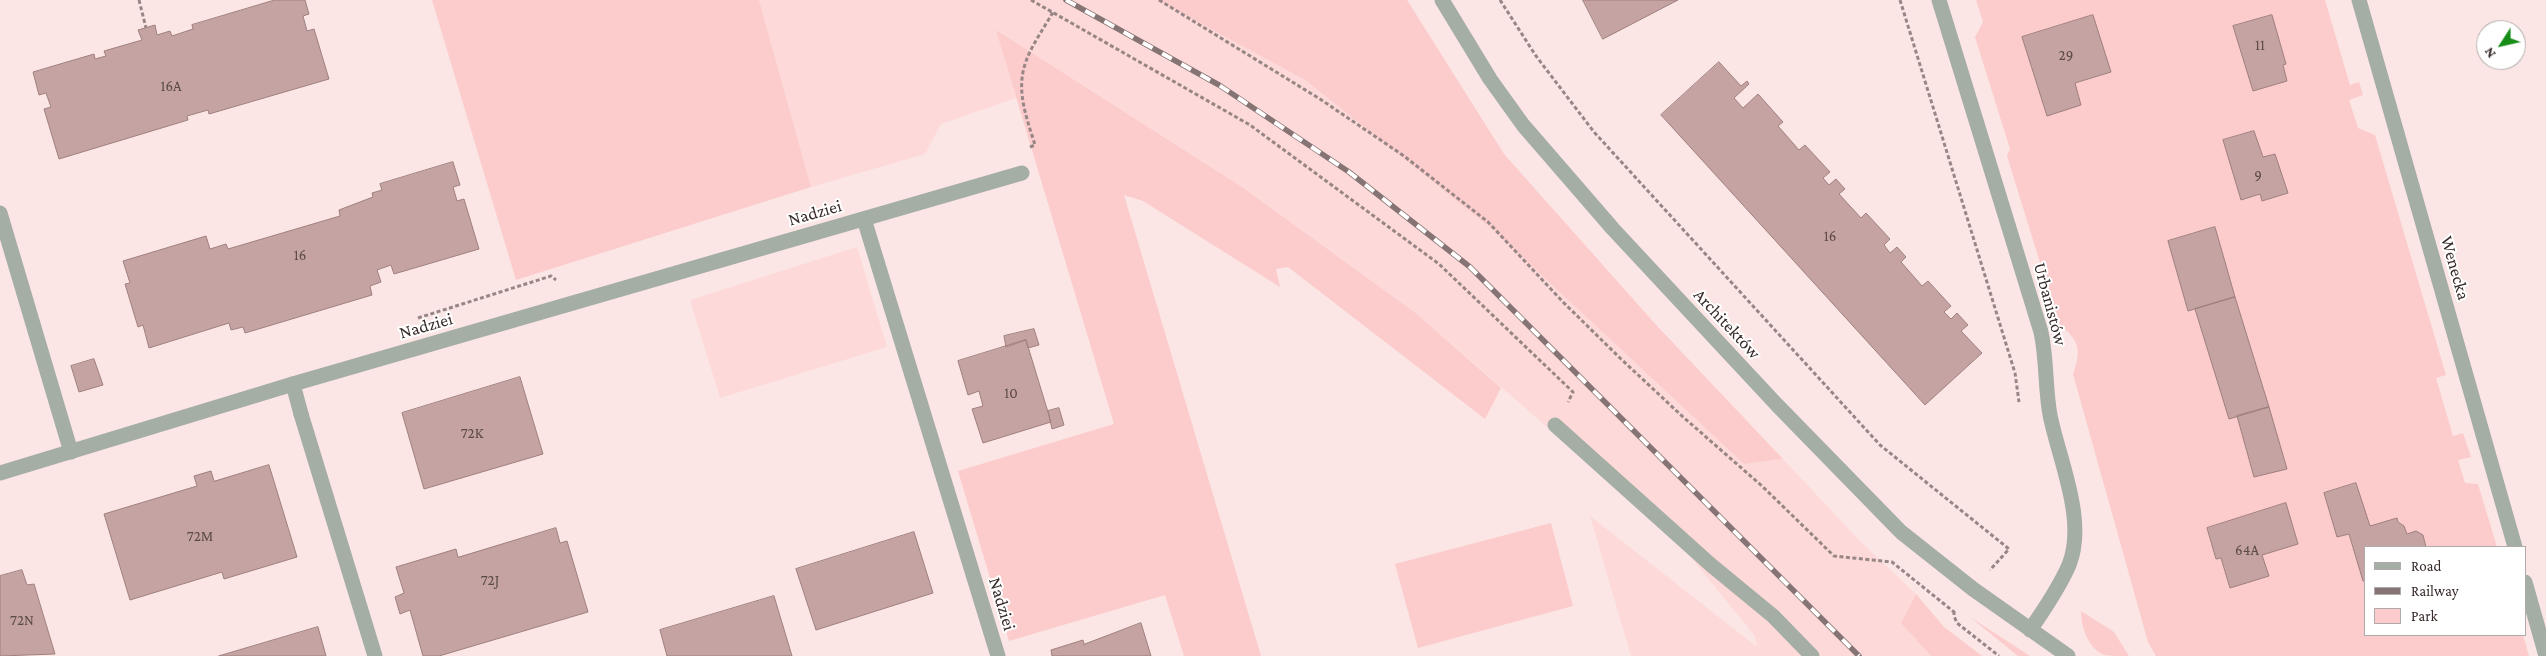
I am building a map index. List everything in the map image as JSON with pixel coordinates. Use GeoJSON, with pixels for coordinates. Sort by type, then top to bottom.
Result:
{"type":"FeatureCollection","features":[{"type":"Feature","properties":{"kind":"street","name":"Architektów"},"geometry":{"type":"LineString","coordinates":[[1442,0],[1490,79],[1523,125],[1613,229],[1777,406],[1901,532],[1940,565],[2030,630]]}},
{"type":"Feature","properties":{"kind":"street","name":"Urbanistów"},"geometry":{"type":"LineString","coordinates":[[1939,0],[2041,332],[2045,352],[2050,417],[2070,497],[2073,546],[2069,564],[2046,607],[2030,630]]}},
{"type":"Feature","properties":{"kind":"street","name":"Wenecka"},"geometry":{"type":"LineString","coordinates":[[2358,0],[2515,546]]}},
{"type":"Feature","properties":{"kind":"street","name":"Nadziei"},"geometry":{"type":"LineString","coordinates":[[0,473],[293,384],[1022,173]]}},
{"type":"Feature","properties":{"kind":"street"},"geometry":{"type":"LineString","coordinates":[[0,213],[71,452]]}},
{"type":"Feature","properties":{"kind":"street","name":"Nadziei"},"geometry":{"type":"LineString","coordinates":[[864,219],[998,656]]}},
{"type":"Feature","properties":{"kind":"street"},"geometry":{"type":"LineString","coordinates":[[293,384],[375,656]]}},
{"type":"Feature","properties":{"kind":"street"},"geometry":{"type":"LineString","coordinates":[[1556,425],[1711,565],[1772,616],[1812,656]]}},
{"type":"Feature","properties":{"kind":"street"},"geometry":{"type":"LineString","coordinates":[[2526,586],[2546,656]]}},
{"type":"Feature","properties":{"kind":"street"},"geometry":{"type":"LineString","coordinates":[[2030,630],[2068,656]]}},
{"type":"Feature","properties":{"kind":"path"},"geometry":{"type":"LineString","coordinates":[[139,0],[146,28]]}},
{"type":"Feature","properties":{"kind":"path"},"geometry":{"type":"LineString","coordinates":[[1031,0],[1250,125],[1439,264],[1573,392],[1556,425]]}},
{"type":"Feature","properties":{"kind":"path"},"geometry":{"type":"LineString","coordinates":[[1159,0],[1404,156],[1488,222],[1564,304],[1682,416],[1762,486],[1834,556],[1892,562],[1954,612],[1958,624],[1999,656]]}},
{"type":"Feature","properties":{"kind":"path"},"geometry":{"type":"LineString","coordinates":[[1500,0],[1536,56],[1594,132],[1880,444],[2009,549],[1986,574]]}},
{"type":"Feature","properties":{"kind":"path"},"geometry":{"type":"LineString","coordinates":[[1900,0],[2015,373],[2020,405]]}},
{"type":"Feature","properties":{"kind":"path"},"geometry":{"type":"LineString","coordinates":[[1026,149],[1035,145],[1023,105],[1023,72],[1036,41],[1053,12]]}},
{"type":"Feature","properties":{"kind":"path"},"geometry":{"type":"LineString","coordinates":[[1954,612],[1958,606]]}},
{"type":"Feature","properties":{"kind":"shaded area"},"geometry":{"type":"Polygon","coordinates":[[[759,0],[1157,0],[1305,80],[1492,229],[1744,464],[1783,459],[1859,540],[1916,594],[1901,623],[1931,656],[1631,656],[1590,516],[1757,647],[1755,636],[1675,538],[1417,314],[1242,187],[997,31],[1016,98],[941,124],[925,154],[811,187],[759,0]]]}},
{"type":"Feature","properties":{"kind":"shaded area"},"geometry":{"type":"Polygon","coordinates":[[[857,247],[887,347],[720,398],[690,300],[857,247]]]}},
{"type":"Feature","properties":{"kind":"green space"},"geometry":{"type":"Polygon","coordinates":[[[432,0],[759,0],[811,187],[516,280],[432,0]]]}},
{"type":"Feature","properties":{"kind":"green space"},"geometry":{"type":"Polygon","coordinates":[[[1157,0],[1407,0],[1504,154],[1658,327],[1783,459],[1744,464],[1492,229],[1305,80],[1157,0]]]}},
{"type":"Feature","properties":{"kind":"green space"},"geometry":{"type":"Polygon","coordinates":[[[1976,0],[2325,0],[2350,85],[2359,82],[2363,95],[2349,100],[2358,128],[2375,135],[2446,375],[2436,378],[2453,436],[2463,433],[2471,457],[2458,460],[2465,483],[2478,484],[2497,546],[2364,546],[2364,636],[2523,636],[2529,656],[2156,656],[2148,642],[2073,374],[2078,352],[2077,346],[2071,335],[2059,324],[2007,156],[2010,149],[1975,37],[1983,22],[1976,0]]]}},
{"type":"Feature","properties":{"kind":"green space"},"geometry":{"type":"Polygon","coordinates":[[[996,30],[1242,187],[1417,314],[1501,388],[1485,419],[1288,267],[1276,269],[1280,287],[1143,201],[1124,195],[1261,656],[1184,656],[1165,595],[1009,641],[958,471],[1114,424],[996,30]]]}},
{"type":"Feature","properties":{"kind":"green space"},"geometry":{"type":"Polygon","coordinates":[[[1551,523],[1573,606],[1418,648],[1395,564],[1551,523]]]}},
{"type":"Feature","properties":{"kind":"green space"},"geometry":{"type":"Polygon","coordinates":[[[1916,594],[1944,627],[1982,656],[1931,656],[1901,623],[1916,594]]]}},
{"type":"Feature","properties":{"kind":"green space"},"geometry":{"type":"Polygon","coordinates":[[[2081,611],[2114,632],[2129,656],[2104,655],[2098,652],[2086,636],[2082,624],[2081,611]]]}},
{"type":"Feature","properties":{"kind":"green space"},"geometry":{"type":"Polygon","coordinates":[[[1970,617],[2030,656],[2018,656],[1970,617]]]}},
{"type":"Feature","properties":{"kind":"building"},"geometry":{"type":"Polygon","coordinates":[[[275,0],[305,0],[309,14],[303,16],[307,31],[314,29],[329,79],[209,114],[208,110],[187,116],[188,120],[59,159],[44,109],[51,107],[46,93],[39,95],[33,72],[94,54],[95,59],[106,56],[104,51],[142,40],[138,30],[155,25],[157,35],[170,31],[172,36],[193,29],[192,25],[275,0]]]}},
{"type":"Feature","properties":{"kind":"building"},"geometry":{"type":"Polygon","coordinates":[[[1583,0],[1678,0],[1603,39],[1583,0]]]}},
{"type":"Feature","properties":{"kind":"building"},"geometry":{"type":"Polygon","coordinates":[[[2093,15],[2111,72],[2075,83],[2081,105],[2047,116],[2022,37],[2093,15]]]}},
{"type":"Feature","properties":{"kind":"building"},"geometry":{"type":"Polygon","coordinates":[[[2272,15],[2286,64],[2283,65],[2287,81],[2253,91],[2233,26],[2272,15]]]}},
{"type":"Feature","properties":{"kind":"building"},"geometry":{"type":"Polygon","coordinates":[[[1719,62],[1741,86],[1747,81],[1749,84],[1734,98],[1743,108],[1758,94],[1783,122],[1778,126],[1799,150],[1805,145],[1830,172],[1823,178],[1829,185],[1836,179],[1845,189],[1839,194],[1861,218],[1866,213],[1890,239],[1884,245],[1890,253],[1897,247],[1906,257],[1901,262],[1922,286],[1928,281],[1951,306],[1944,312],[1951,319],[1957,313],[1968,325],[1961,331],[1982,353],[1925,405],[1661,115],[1719,62]]]}},
{"type":"Feature","properties":{"kind":"building"},"geometry":{"type":"Polygon","coordinates":[[[2254,131],[2263,157],[2275,154],[2288,193],[2262,201],[2260,194],[2241,200],[2223,140],[2254,131]]]}},
{"type":"Feature","properties":{"kind":"building"},"geometry":{"type":"Polygon","coordinates":[[[453,162],[460,185],[453,187],[457,201],[464,199],[479,249],[394,274],[391,265],[377,270],[381,282],[370,286],[372,295],[245,333],[243,327],[231,330],[229,323],[149,348],[143,325],[138,327],[125,284],[130,283],[123,261],[206,236],[210,249],[226,244],[228,249],[340,216],[339,210],[373,197],[372,193],[382,190],[380,184],[453,162]]]}},
{"type":"Feature","properties":{"kind":"building"},"geometry":{"type":"Polygon","coordinates":[[[2215,227],[2235,297],[2188,311],[2168,241],[2215,227]]]}},
{"type":"Feature","properties":{"kind":"building"},"geometry":{"type":"Polygon","coordinates":[[[2235,297],[2269,407],[2229,419],[2195,309],[2235,297]]]}},
{"type":"Feature","properties":{"kind":"building"},"geometry":{"type":"Polygon","coordinates":[[[1034,329],[1039,345],[1028,348],[1026,340],[1006,347],[1004,336],[1034,329]]]}},
{"type":"Feature","properties":{"kind":"building"},"geometry":{"type":"Polygon","coordinates":[[[1026,340],[1051,422],[983,443],[972,409],[983,406],[979,391],[968,395],[958,361],[1026,340]]]}},
{"type":"Feature","properties":{"kind":"building"},"geometry":{"type":"Polygon","coordinates":[[[94,359],[103,385],[79,392],[71,366],[94,359]]]}},
{"type":"Feature","properties":{"kind":"building"},"geometry":{"type":"Polygon","coordinates":[[[520,377],[543,454],[424,489],[402,413],[520,377]]]}},
{"type":"Feature","properties":{"kind":"building"},"geometry":{"type":"Polygon","coordinates":[[[2269,407],[2287,469],[2254,477],[2237,416],[2269,407]]]}},
{"type":"Feature","properties":{"kind":"building"},"geometry":{"type":"Polygon","coordinates":[[[1059,408],[1064,425],[1052,429],[1048,411],[1059,408]]]}},
{"type":"Feature","properties":{"kind":"building"},"geometry":{"type":"Polygon","coordinates":[[[269,465],[297,557],[224,579],[222,572],[130,600],[104,514],[197,486],[194,476],[211,471],[214,481],[269,465]]]}},
{"type":"Feature","properties":{"kind":"building"},"geometry":{"type":"Polygon","coordinates":[[[2356,483],[2370,526],[2397,518],[2398,522],[2404,526],[2407,534],[2416,531],[2423,535],[2426,546],[2364,546],[2363,581],[2349,534],[2337,537],[2324,493],[2356,483]]]}},
{"type":"Feature","properties":{"kind":"building"},"geometry":{"type":"Polygon","coordinates":[[[2286,503],[2298,544],[2262,555],[2269,576],[2230,588],[2221,558],[2216,559],[2207,528],[2286,503]]]}},
{"type":"Feature","properties":{"kind":"building"},"geometry":{"type":"Polygon","coordinates":[[[556,528],[560,543],[567,541],[588,612],[439,656],[423,656],[410,610],[400,614],[395,597],[404,593],[396,567],[456,549],[458,557],[556,528]]]}},
{"type":"Feature","properties":{"kind":"building"},"geometry":{"type":"Polygon","coordinates":[[[914,532],[933,593],[816,630],[796,569],[914,532]]]}},
{"type":"Feature","properties":{"kind":"building"},"geometry":{"type":"Polygon","coordinates":[[[22,570],[27,585],[34,584],[55,654],[0,656],[0,576],[22,570]]]}},
{"type":"Feature","properties":{"kind":"building"},"geometry":{"type":"Polygon","coordinates":[[[774,596],[792,656],[667,656],[660,630],[774,596]]]}},
{"type":"Feature","properties":{"kind":"building"},"geometry":{"type":"Polygon","coordinates":[[[1141,623],[1151,656],[1052,656],[1051,650],[1083,640],[1084,644],[1141,623]]]}},
{"type":"Feature","properties":{"kind":"building"},"geometry":{"type":"Polygon","coordinates":[[[318,627],[326,656],[219,656],[318,627]]]}},
{"type":"Feature","properties":{"kind":"railway"},"geometry":{"type":"LineString","coordinates":[[1066,0],[1219,85],[1349,172],[1470,267],[1859,656]]}}]}
